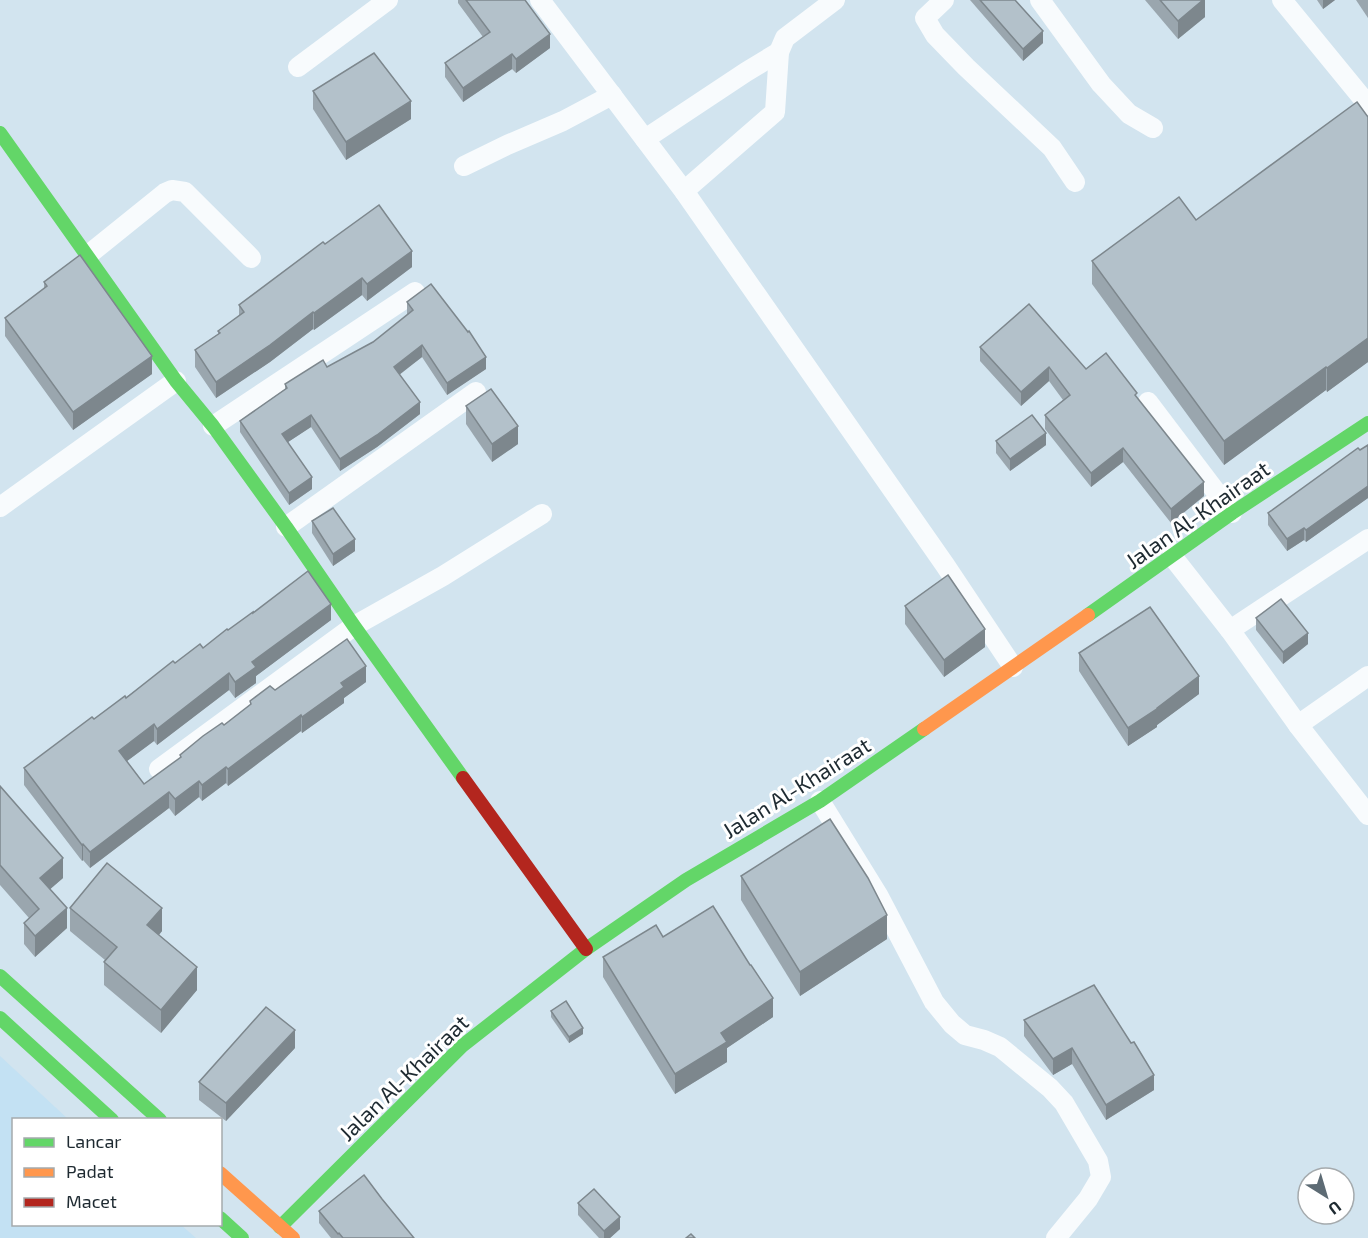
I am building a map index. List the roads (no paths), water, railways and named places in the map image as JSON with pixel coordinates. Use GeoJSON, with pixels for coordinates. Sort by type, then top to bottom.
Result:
{"type":"FeatureCollection","features":[{"type":"Feature","properties":{"kind":"street"},"geometry":{"type":"LineString","coordinates":[[298,67],[388,0]]}},
{"type":"Feature","properties":{"kind":"street"},"geometry":{"type":"LineString","coordinates":[[540,0],[684,191],[945,565],[1013,667]]}},
{"type":"Feature","properties":{"kind":"street"},"geometry":{"type":"LineString","coordinates":[[684,191],[775,112],[781,44],[785,38],[836,0]]}},
{"type":"Feature","properties":{"kind":"street"},"geometry":{"type":"LineString","coordinates":[[944,0],[925,18],[935,35],[1052,148],[1075,182]]}},
{"type":"Feature","properties":{"kind":"street"},"geometry":{"type":"LineString","coordinates":[[1040,0],[1101,84],[1129,114],[1153,128]]}},
{"type":"Feature","properties":{"kind":"street"},"geometry":{"type":"LineString","coordinates":[[1282,0],[1368,105]]}},
{"type":"Feature","properties":{"kind":"street"},"geometry":{"type":"LineString","coordinates":[[645,139],[779,52]]}},
{"type":"Feature","properties":{"kind":"street"},"geometry":{"type":"LineString","coordinates":[[464,166],[563,121],[612,95]]}},
{"type":"Feature","properties":{"kind":"street"},"geometry":{"type":"LineString","coordinates":[[0,133],[176,381],[213,426],[286,527],[354,626],[586,949]]}},
{"type":"Feature","properties":{"kind":"street"},"geometry":{"type":"LineString","coordinates":[[88,255],[165,193],[172,190],[185,192],[251,258]]}},
{"type":"Feature","properties":{"kind":"street"},"geometry":{"type":"LineString","coordinates":[[213,426],[415,292]]}},
{"type":"Feature","properties":{"kind":"street"},"geometry":{"type":"LineString","coordinates":[[0,507],[176,381]]}},
{"type":"Feature","properties":{"kind":"street"},"geometry":{"type":"LineString","coordinates":[[286,527],[476,392]]}},
{"type":"Feature","properties":{"kind":"street"},"geometry":{"type":"LineString","coordinates":[[1148,402],[1232,513]]}},
{"type":"Feature","properties":{"kind":"street","name":"Jalan Al-Khairaat"},"geometry":{"type":"LineString","coordinates":[[280,1227],[462,1046],[586,949],[686,880],[820,801],[1232,513],[1368,423]]}},
{"type":"Feature","properties":{"kind":"street"},"geometry":{"type":"LineString","coordinates":[[159,769],[354,626],[443,576],[542,514]]}},
{"type":"Feature","properties":{"kind":"street"},"geometry":{"type":"LineString","coordinates":[[1230,630],[1368,539]]}},
{"type":"Feature","properties":{"kind":"street"},"geometry":{"type":"LineString","coordinates":[[1172,556],[1368,815]]}},
{"type":"Feature","properties":{"kind":"street"},"geometry":{"type":"LineString","coordinates":[[1298,725],[1368,676]]}},
{"type":"Feature","properties":{"kind":"street"},"geometry":{"type":"LineString","coordinates":[[820,801],[878,895],[934,1002],[952,1024],[965,1035],[1000,1047],[1050,1088],[1064,1103],[1098,1161],[1101,1177],[1088,1200],[1056,1238]]}},
{"type":"Feature","properties":{"kind":"street"},"geometry":{"type":"LineString","coordinates":[[0,976],[159,1118]]}},
{"type":"Feature","properties":{"kind":"street"},"geometry":{"type":"LineString","coordinates":[[0,1018],[111,1118]]}},
{"type":"Feature","properties":{"kind":"street"},"geometry":{"type":"LineString","coordinates":[[222,1175],[292,1238]]}},
{"type":"Feature","properties":{"kind":"street"},"geometry":{"type":"LineString","coordinates":[[222,1220],[242,1238]]}}]}
